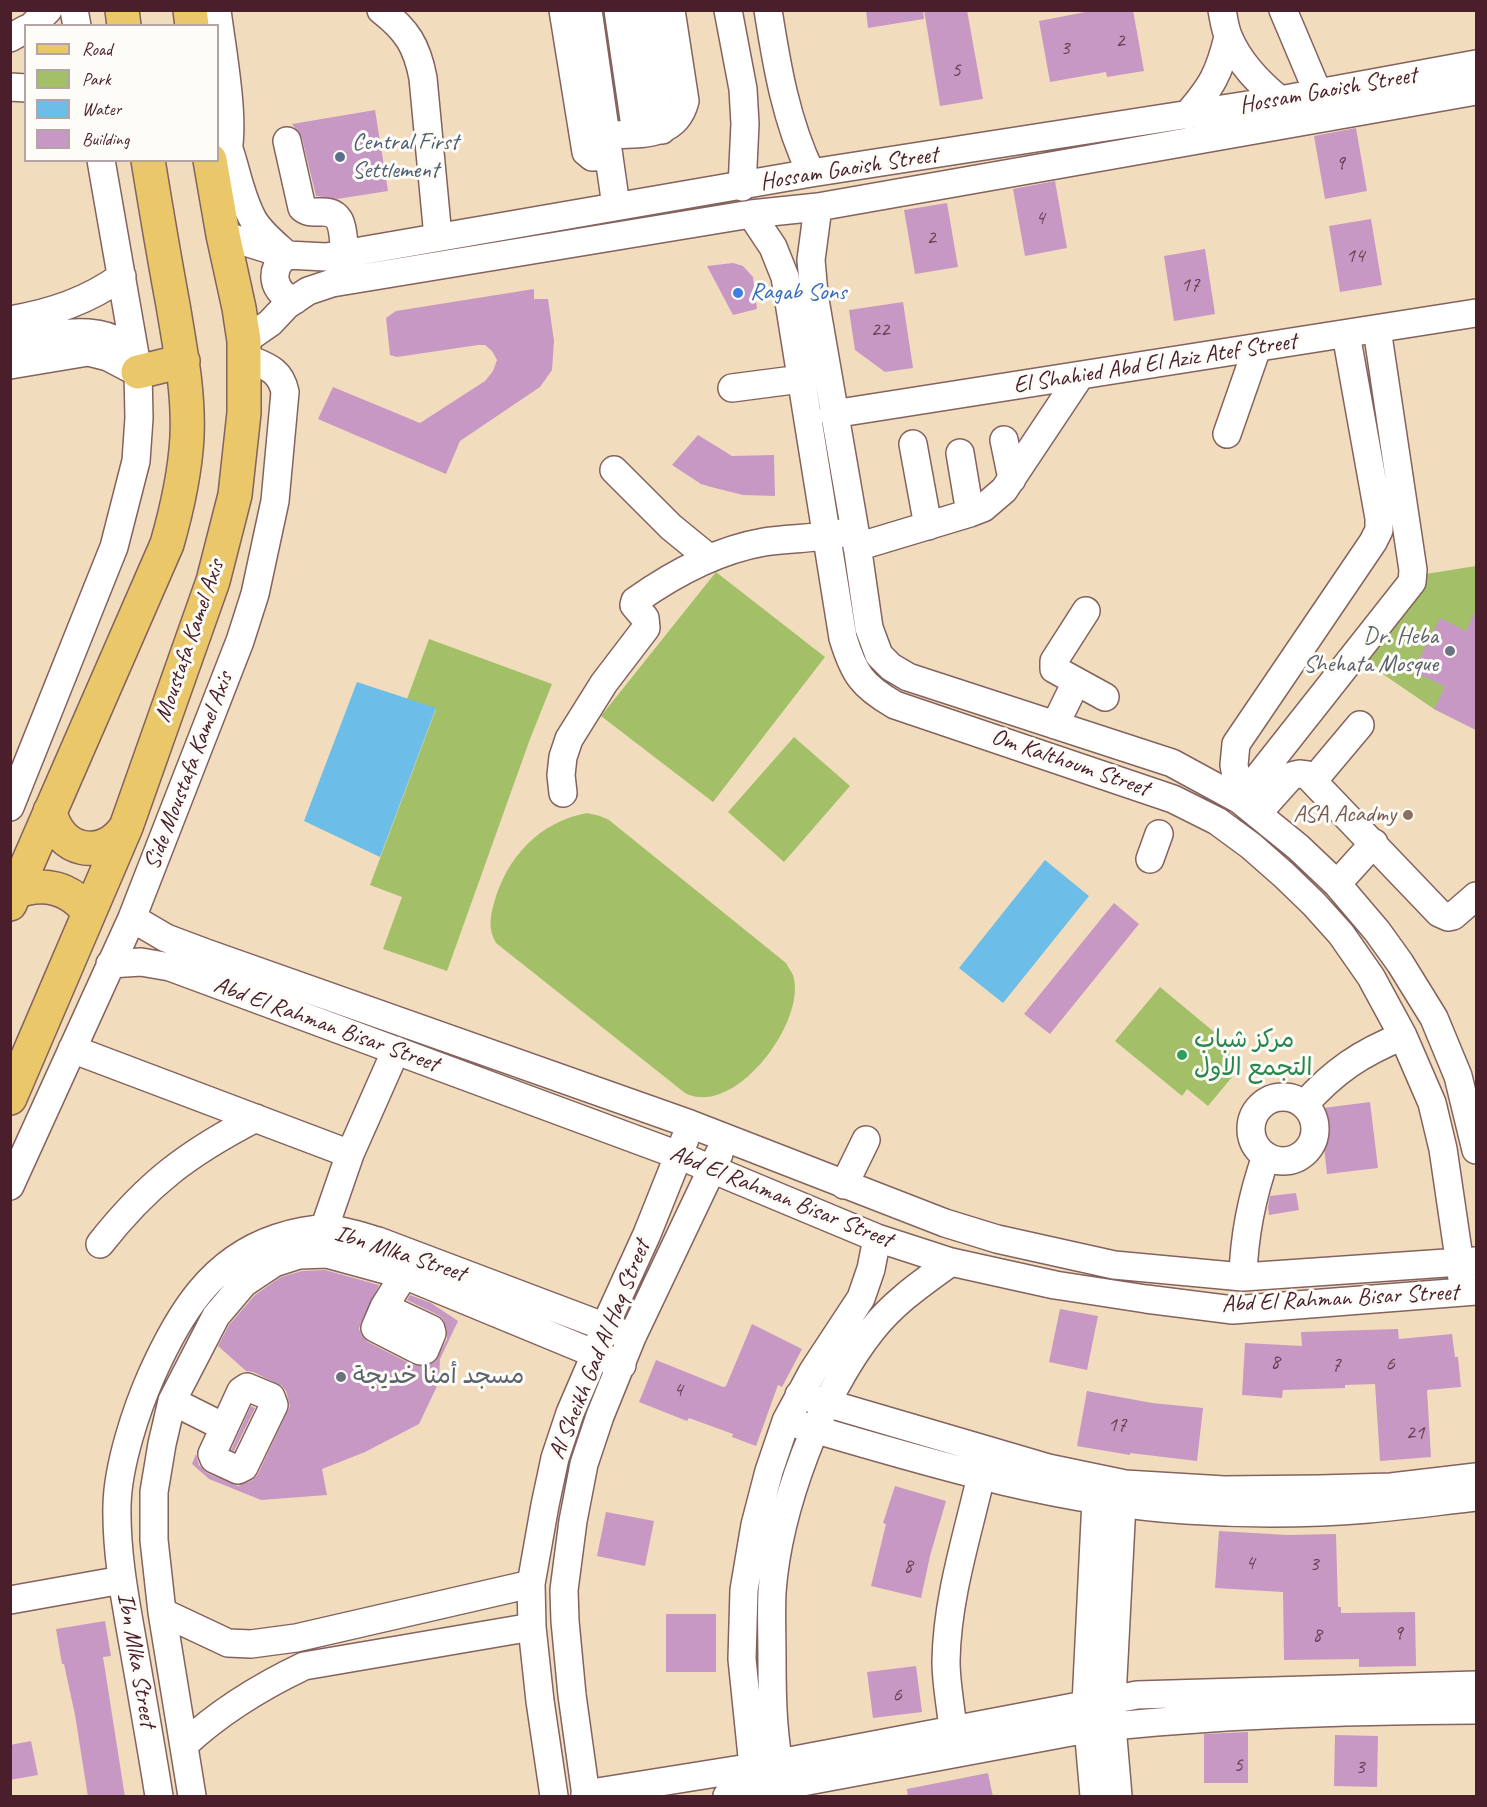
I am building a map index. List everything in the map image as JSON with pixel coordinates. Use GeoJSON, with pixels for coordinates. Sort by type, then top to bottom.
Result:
{"type":"FeatureCollection","features":[{"type":"Feature","properties":{"kind":"main road"},"geometry":{"type":"LineString","coordinates":[[13,898],[166,544],[177,509],[185,463],[187,398],[183,361],[148,162]]}},
{"type":"Feature","properties":{"kind":"main road","name":"Moustafa Kamel Axis"},"geometry":{"type":"LineString","coordinates":[[10,1098],[126,827],[213,581],[226,536],[235,495],[242,439],[244,349],[234,280],[223,235],[217,165]]}},
{"type":"Feature","properties":{"kind":"main road"},"geometry":{"type":"LineString","coordinates":[[138,372],[183,361]]}},
{"type":"Feature","properties":{"kind":"main road"},"geometry":{"type":"LineString","coordinates":[[50,811],[52,821],[63,838],[80,847],[98,848],[106,845],[114,841],[126,827]]}},
{"type":"Feature","properties":{"kind":"main road"},"geometry":{"type":"LineString","coordinates":[[13,898],[35,886],[56,888],[75,898],[89,913]]}},
{"type":"Feature","properties":{"kind":"street"},"geometry":{"type":"LineString","coordinates":[[34,24],[48,10]]}},
{"type":"Feature","properties":{"kind":"street"},"geometry":{"type":"LineString","coordinates":[[381,10],[404,31],[419,58],[423,78],[438,237]]}},
{"type":"Feature","properties":{"kind":"street"},"geometry":{"type":"LineString","coordinates":[[563,10],[585,148],[588,155],[592,157],[607,145],[636,133],[662,130],[674,124],[682,113],[685,101],[670,10]]}},
{"type":"Feature","properties":{"kind":"street"},"geometry":{"type":"LineString","coordinates":[[588,10],[616,206]]}},
{"type":"Feature","properties":{"kind":"street"},"geometry":{"type":"LineString","coordinates":[[618,10],[636,133]]}},
{"type":"Feature","properties":{"kind":"street"},"geometry":{"type":"LineString","coordinates":[[644,10],[662,130]]}},
{"type":"Feature","properties":{"kind":"street"},"geometry":{"type":"LineString","coordinates":[[728,10],[743,89],[745,124],[742,187]]}},
{"type":"Feature","properties":{"kind":"street"},"geometry":{"type":"LineString","coordinates":[[768,10],[783,98],[800,149],[812,173]]}},
{"type":"Feature","properties":{"kind":"street"},"geometry":{"type":"LineString","coordinates":[[1222,10],[1228,37],[1241,61],[1259,82],[1280,100]]}},
{"type":"Feature","properties":{"kind":"street"},"geometry":{"type":"LineString","coordinates":[[1283,10],[1318,93]]}},
{"type":"Feature","properties":{"kind":"street"},"geometry":{"type":"LineString","coordinates":[[219,25],[228,91],[219,152]]}},
{"type":"Feature","properties":{"kind":"street"},"geometry":{"type":"LineString","coordinates":[[10,38],[24,30]]}},
{"type":"Feature","properties":{"kind":"street"},"geometry":{"type":"LineString","coordinates":[[1187,115],[1207,92],[1221,66],[1228,37]]}},
{"type":"Feature","properties":{"kind":"street","name":"Hossam Gaoish Street"},"geometry":{"type":"LineString","coordinates":[[223,235],[287,255],[326,257],[616,206],[742,187],[812,173],[1280,100],[1476,64]]}},
{"type":"Feature","properties":{"kind":"street","name":"Hossam Gaoish Street"},"geometry":{"type":"LineString","coordinates":[[244,349],[287,305],[309,291],[332,283],[751,214],[818,207],[1476,91]]}},
{"type":"Feature","properties":{"kind":"street"},"geometry":{"type":"LineString","coordinates":[[1061,134],[1066,164]]}},
{"type":"Feature","properties":{"kind":"street"},"geometry":{"type":"LineString","coordinates":[[287,141],[302,208],[309,212],[331,211],[336,213],[340,222],[345,254]]}},
{"type":"Feature","properties":{"kind":"street"},"geometry":{"type":"LineString","coordinates":[[10,807],[114,547],[136,461],[139,418],[138,372],[101,162]]}},
{"type":"Feature","properties":{"kind":"street"},"geometry":{"type":"LineString","coordinates":[[217,165],[242,194],[254,220],[265,235],[287,255],[278,264],[274,276],[278,290],[295,300]]}},
{"type":"Feature","properties":{"kind":"street","name":"Om Kalthoum Street"},"geometry":{"type":"LineString","coordinates":[[818,207],[811,260],[814,294],[873,642],[879,655],[891,667],[908,677],[1172,763],[1249,807],[1298,847],[1337,884],[1377,931],[1400,963],[1434,1018],[1458,1076],[1476,1142]]}},
{"type":"Feature","properties":{"kind":"street","name":"Om Kalthoum Street"},"geometry":{"type":"LineString","coordinates":[[751,214],[773,247],[785,277],[843,638],[854,668],[872,691],[895,705],[1166,818],[1225,827],[1259,853],[1314,904],[1341,934],[1371,977],[1403,1036],[1432,1103],[1468,1262],[1470,1291]]}},
{"type":"Feature","properties":{"kind":"street"},"geometry":{"type":"LineString","coordinates":[[510,224],[516,254]]}},
{"type":"Feature","properties":{"kind":"street"},"geometry":{"type":"LineString","coordinates":[[10,320],[34,316],[78,302],[122,276]]}},
{"type":"Feature","properties":{"kind":"street","name":"El Shahied Abd El Aziz Atef Street"},"geometry":{"type":"LineString","coordinates":[[833,414],[1476,313]]}},
{"type":"Feature","properties":{"kind":"street"},"geometry":{"type":"LineString","coordinates":[[1249,807],[1412,582],[1413,570],[1377,329]]}},
{"type":"Feature","properties":{"kind":"street"},"geometry":{"type":"LineString","coordinates":[[10,343],[72,332],[97,334],[112,339],[125,348],[138,372]]}},
{"type":"Feature","properties":{"kind":"street"},"geometry":{"type":"LineString","coordinates":[[1249,807],[1234,765],[1236,744],[1379,530],[1379,518],[1346,334]]}},
{"type":"Feature","properties":{"kind":"street"},"geometry":{"type":"LineString","coordinates":[[1227,434],[1257,348]]}},
{"type":"Feature","properties":{"kind":"street","name":"Side Moustafa Kamel Axis"},"geometry":{"type":"LineString","coordinates":[[10,1186],[132,918],[240,641],[255,594],[275,501],[285,392],[283,382],[274,371],[244,349]]}},
{"type":"Feature","properties":{"kind":"street"},"geometry":{"type":"LineString","coordinates":[[10,365],[88,352],[108,357],[138,372]]}},
{"type":"Feature","properties":{"kind":"street"},"geometry":{"type":"LineString","coordinates":[[563,793],[561,775],[563,757],[569,739],[604,683],[646,628],[645,618],[634,605],[635,602],[662,583],[709,558],[763,542],[826,537],[856,539],[928,526],[970,513],[994,499],[1012,479],[1080,376]]}},
{"type":"Feature","properties":{"kind":"street"},"geometry":{"type":"LineString","coordinates":[[732,388],[801,379]]}},
{"type":"Feature","properties":{"kind":"street"},"geometry":{"type":"LineString","coordinates":[[1004,440],[1012,479]]}},
{"type":"Feature","properties":{"kind":"street"},"geometry":{"type":"LineString","coordinates":[[913,444],[928,526]]}},
{"type":"Feature","properties":{"kind":"street"},"geometry":{"type":"LineString","coordinates":[[960,453],[970,513]]}},
{"type":"Feature","properties":{"kind":"street"},"geometry":{"type":"LineString","coordinates":[[614,470],[663,520],[709,558]]}},
{"type":"Feature","properties":{"kind":"street"},"geometry":{"type":"LineString","coordinates":[[1086,611],[1053,665],[1057,672],[1105,697]]}},
{"type":"Feature","properties":{"kind":"street"},"geometry":{"type":"LineString","coordinates":[[1055,725],[1076,682]]}},
{"type":"Feature","properties":{"kind":"street"},"geometry":{"type":"LineString","coordinates":[[1313,781],[1360,725]]}},
{"type":"Feature","properties":{"kind":"street"},"geometry":{"type":"LineString","coordinates":[[1249,807],[1291,776],[1299,774],[1307,776],[1443,916],[1458,914],[1476,896]]}},
{"type":"Feature","properties":{"kind":"street"},"geometry":{"type":"LineString","coordinates":[[1150,859],[1166,818]]}},
{"type":"Feature","properties":{"kind":"street"},"geometry":{"type":"LineString","coordinates":[[1337,884],[1374,843]]}},
{"type":"Feature","properties":{"kind":"street","name":"Abd El Rahman Bisar Street"},"geometry":{"type":"LineString","coordinates":[[132,918],[166,938],[206,953],[690,1124],[945,1223],[996,1239],[1114,1265],[1243,1277],[1468,1262]]}},
{"type":"Feature","properties":{"kind":"street","name":"Abd El Rahman Bisar Street"},"geometry":{"type":"LineString","coordinates":[[110,964],[141,962],[170,967],[678,1155],[877,1238],[951,1262],[1055,1285],[1233,1310],[1470,1291]]}},
{"type":"Feature","properties":{"kind":"street"},"geometry":{"type":"LineString","coordinates":[[1304,1105],[1324,1082],[1348,1063],[1374,1047],[1403,1036]]}},
{"type":"Feature","properties":{"kind":"street"},"geometry":{"type":"LineString","coordinates":[[72,1049],[350,1154]]}},
{"type":"Feature","properties":{"kind":"street"},"geometry":{"type":"LineString","coordinates":[[324,1229],[350,1154],[396,1050]]}},
{"type":"Feature","properties":{"kind":"street"},"geometry":{"type":"LineString","coordinates":[[1279,1097],[1296,1100],[1304,1105],[1315,1127],[1314,1136],[1306,1150],[1291,1159],[1274,1159],[1266,1156],[1259,1150],[1251,1135],[1251,1126],[1257,1110],[1263,1104],[1279,1097]]}},
{"type":"Feature","properties":{"kind":"street"},"geometry":{"type":"LineString","coordinates":[[100,1244],[125,1212],[185,1158],[256,1118]]}},
{"type":"Feature","properties":{"kind":"street","name":"Al Sheikh Gad Al Haq Street"},"geometry":{"type":"LineString","coordinates":[[554,1797],[532,1627],[531,1584],[555,1458],[570,1413],[605,1326],[647,1234],[690,1124]]}},
{"type":"Feature","properties":{"kind":"street","name":"Al Sheikh Gad Al Haq Street"},"geometry":{"type":"LineString","coordinates":[[586,1795],[572,1695],[564,1590],[573,1521],[584,1464],[600,1416],[632,1337],[725,1139]]}},
{"type":"Feature","properties":{"kind":"street"},"geometry":{"type":"LineString","coordinates":[[844,1185],[866,1140]]}},
{"type":"Feature","properties":{"kind":"street"},"geometry":{"type":"LineString","coordinates":[[1243,1277],[1248,1215],[1266,1156]]}},
{"type":"Feature","properties":{"kind":"street","name":"Ibn Mlka Street"},"geometry":{"type":"LineString","coordinates":[[159,1797],[122,1580],[117,1504],[126,1450],[142,1396],[167,1341],[195,1298],[226,1264],[260,1244],[297,1232],[324,1229],[349,1232],[404,1275],[622,1365]]}},
{"type":"Feature","properties":{"kind":"street"},"geometry":{"type":"LineString","coordinates":[[754,1779],[742,1659],[744,1590],[755,1525],[769,1471],[786,1421],[861,1298],[871,1269],[877,1238]]}},
{"type":"Feature","properties":{"kind":"street","name":"Ibn Mlka Street"},"geometry":{"type":"LineString","coordinates":[[192,1797],[162,1612],[154,1540],[154,1492],[172,1401],[216,1316],[244,1283],[274,1263],[299,1255],[376,1253],[605,1326],[632,1337]]}},
{"type":"Feature","properties":{"kind":"street"},"geometry":{"type":"LineString","coordinates":[[781,1774],[772,1708],[772,1592],[779,1543],[792,1491],[827,1403],[871,1332],[890,1309],[951,1262]]}},
{"type":"Feature","properties":{"kind":"street"},"geometry":{"type":"LineString","coordinates":[[384,1307],[404,1275]]}},
{"type":"Feature","properties":{"kind":"street"},"geometry":{"type":"LineString","coordinates":[[800,1395],[1048,1468],[1111,1492],[1390,1487],[1476,1477]]}},
{"type":"Feature","properties":{"kind":"street"},"geometry":{"type":"LineString","coordinates":[[172,1401],[224,1428]]}},
{"type":"Feature","properties":{"kind":"street"},"geometry":{"type":"LineString","coordinates":[[786,1421],[981,1476],[1111,1492],[1185,1510],[1296,1512],[1366,1509],[1476,1497]]}},
{"type":"Feature","properties":{"kind":"street"},"geometry":{"type":"LineString","coordinates":[[953,1730],[946,1663],[949,1621],[954,1588],[981,1476]]}},
{"type":"Feature","properties":{"kind":"street"},"geometry":{"type":"LineString","coordinates":[[586,1795],[754,1779],[1095,1719],[1112,1698],[1111,1492]]}},
{"type":"Feature","properties":{"kind":"street"},"geometry":{"type":"LineString","coordinates":[[1094,1797],[1095,1719],[1111,1492]]}},
{"type":"Feature","properties":{"kind":"street"},"geometry":{"type":"LineString","coordinates":[[10,1600],[122,1580]]}},
{"type":"Feature","properties":{"kind":"street"},"geometry":{"type":"LineString","coordinates":[[162,1612],[228,1642],[251,1644],[297,1638],[531,1584]]}},
{"type":"Feature","properties":{"kind":"street"},"geometry":{"type":"LineString","coordinates":[[184,1745],[208,1722],[273,1681],[304,1666],[532,1627]]}},
{"type":"Feature","properties":{"kind":"street"},"geometry":{"type":"LineString","coordinates":[[1112,1698],[1182,1692],[1476,1685]]}},
{"type":"Feature","properties":{"kind":"street"},"geometry":{"type":"LineString","coordinates":[[781,1774],[953,1730],[1095,1719],[1241,1716],[1334,1711],[1476,1710]]}},
{"type":"Feature","properties":{"kind":"street"},"geometry":{"type":"LineString","coordinates":[[1095,1719],[1118,1797]]}},
{"type":"Feature","properties":{"kind":"street"},"geometry":{"type":"LineString","coordinates":[[727,1797],[754,1779]]}},
{"type":"Feature","properties":{"kind":"green space"},"geometry":{"type":"Polygon","coordinates":[[[1476,566],[1476,730],[1434,709],[1355,655],[1413,576],[1476,566]]]}},
{"type":"Feature","properties":{"kind":"green space"},"geometry":{"type":"Polygon","coordinates":[[[716,572],[825,657],[713,802],[601,716],[716,572]]]}},
{"type":"Feature","properties":{"kind":"green space"},"geometry":{"type":"Polygon","coordinates":[[[429,639],[552,684],[447,971],[383,949],[402,897],[370,885],[436,709],[407,699],[429,639]]]}},
{"type":"Feature","properties":{"kind":"green space"},"geometry":{"type":"Polygon","coordinates":[[[794,737],[850,786],[784,862],[728,812],[794,737]]]}},
{"type":"Feature","properties":{"kind":"green space"},"geometry":{"type":"Polygon","coordinates":[[[587,813],[609,820],[786,963],[793,975],[795,994],[789,1016],[778,1039],[763,1061],[745,1079],[725,1092],[704,1097],[685,1093],[496,943],[493,938],[491,913],[500,886],[516,857],[527,844],[554,824],[587,813]]]}},
{"type":"Feature","properties":{"kind":"green space","name":"مركز شباب التجمع الاول"},"geometry":{"type":"Polygon","coordinates":[[[1160,987],[1225,1041],[1221,1047],[1243,1064],[1208,1106],[1187,1089],[1182,1096],[1115,1041],[1160,987]]]}},
{"type":"Feature","properties":{"kind":"water"},"geometry":{"type":"Polygon","coordinates":[[[357,682],[436,708],[380,857],[304,821],[357,682]]]}},
{"type":"Feature","properties":{"kind":"water"},"geometry":{"type":"Polygon","coordinates":[[[1045,860],[1089,896],[1003,1003],[959,968],[1045,860]]]}},
{"type":"Feature","properties":{"kind":"building"},"geometry":{"type":"Polygon","coordinates":[[[866,10],[923,10],[924,19],[868,28],[866,10]]]}},
{"type":"Feature","properties":{"kind":"building"},"geometry":{"type":"Polygon","coordinates":[[[924,10],[967,10],[983,99],[940,106],[924,10]]]}},
{"type":"Feature","properties":{"kind":"building"},"geometry":{"type":"Polygon","coordinates":[[[1096,10],[1133,10],[1144,71],[1107,77],[1106,72],[1050,82],[1039,21],[1096,10]]]}},
{"type":"Feature","properties":{"kind":"building","name":"Central First Settlement"},"geometry":{"type":"Polygon","coordinates":[[[375,110],[388,191],[337,199],[316,196],[302,138],[292,124],[375,110]]]}},
{"type":"Feature","properties":{"kind":"building"},"geometry":{"type":"Polygon","coordinates":[[[1356,128],[1367,191],[1325,199],[1314,136],[1356,128]]]}},
{"type":"Feature","properties":{"kind":"building"},"geometry":{"type":"Polygon","coordinates":[[[1055,181],[1067,248],[1025,256],[1013,189],[1055,181]]]}},
{"type":"Feature","properties":{"kind":"building"},"geometry":{"type":"Polygon","coordinates":[[[947,203],[958,267],[915,274],[904,210],[947,203]]]}},
{"type":"Feature","properties":{"kind":"building"},"geometry":{"type":"Polygon","coordinates":[[[1371,219],[1382,285],[1340,292],[1329,226],[1371,219]]]}},
{"type":"Feature","properties":{"kind":"building"},"geometry":{"type":"Polygon","coordinates":[[[1205,249],[1215,314],[1174,321],[1164,256],[1205,249]]]}},
{"type":"Feature","properties":{"kind":"building","name":"Ragab Sons"},"geometry":{"type":"Polygon","coordinates":[[[733,263],[743,266],[753,277],[757,309],[733,315],[707,266],[733,263]]]}},
{"type":"Feature","properties":{"kind":"building"},"geometry":{"type":"Polygon","coordinates":[[[534,289],[534,299],[548,299],[554,341],[552,370],[540,387],[460,441],[446,474],[318,419],[333,387],[420,423],[485,381],[493,371],[497,360],[485,345],[397,357],[390,355],[386,318],[396,311],[534,289]]]}},
{"type":"Feature","properties":{"kind":"building"},"geometry":{"type":"Polygon","coordinates":[[[903,302],[913,368],[885,372],[855,350],[849,310],[903,302]]]}},
{"type":"Feature","properties":{"kind":"building"},"geometry":{"type":"Polygon","coordinates":[[[698,435],[732,456],[774,455],[775,496],[743,495],[701,484],[672,465],[698,435]]]}},
{"type":"Feature","properties":{"kind":"building","name":"Dr. Heba Shehata Mosque"},"geometry":{"type":"Polygon","coordinates":[[[1476,609],[1476,730],[1434,709],[1445,687],[1413,671],[1440,618],[1466,631],[1476,609]]]}},
{"type":"Feature","properties":{"kind":"building"},"geometry":{"type":"Polygon","coordinates":[[[1114,903],[1139,924],[1050,1034],[1024,1014],[1114,903]]]}},
{"type":"Feature","properties":{"kind":"building"},"geometry":{"type":"Polygon","coordinates":[[[1370,1102],[1378,1168],[1327,1174],[1320,1111],[1323,1108],[1370,1102]]]}},
{"type":"Feature","properties":{"kind":"building"},"geometry":{"type":"Polygon","coordinates":[[[1296,1193],[1299,1210],[1269,1215],[1270,1196],[1296,1193]]]}},
{"type":"Feature","properties":{"kind":"building","name":"مسجد أمنا خديجة"},"geometry":{"type":"Polygon","coordinates":[[[325,1270],[379,1285],[359,1329],[368,1342],[413,1365],[423,1366],[435,1362],[447,1339],[447,1330],[443,1319],[438,1315],[407,1300],[410,1295],[431,1303],[458,1321],[440,1359],[439,1382],[419,1424],[365,1452],[322,1469],[327,1495],[261,1500],[209,1479],[192,1464],[196,1454],[199,1465],[207,1473],[238,1486],[251,1481],[258,1474],[290,1406],[286,1391],[282,1386],[246,1371],[218,1346],[229,1325],[255,1295],[281,1277],[302,1271],[325,1270]]]}},
{"type":"Feature","properties":{"kind":"building"},"geometry":{"type":"Polygon","coordinates":[[[1060,1309],[1098,1316],[1087,1370],[1049,1362],[1060,1309]]]}},
{"type":"Feature","properties":{"kind":"building"},"geometry":{"type":"Polygon","coordinates":[[[752,1324],[802,1349],[782,1387],[778,1385],[756,1446],[732,1437],[733,1434],[689,1418],[687,1421],[639,1402],[656,1360],[723,1387],[726,1386],[752,1324]]]}},
{"type":"Feature","properties":{"kind":"building"},"geometry":{"type":"Polygon","coordinates":[[[1398,1329],[1399,1339],[1452,1334],[1455,1357],[1458,1357],[1461,1387],[1427,1390],[1431,1457],[1380,1461],[1375,1384],[1345,1385],[1345,1388],[1283,1390],[1282,1398],[1242,1395],[1245,1343],[1302,1346],[1301,1332],[1398,1329]]]}},
{"type":"Feature","properties":{"kind":"building"},"geometry":{"type":"Polygon","coordinates":[[[1087,1391],[1152,1403],[1203,1408],[1197,1461],[1130,1453],[1130,1455],[1077,1446],[1087,1391]]]}},
{"type":"Feature","properties":{"kind":"building"},"geometry":{"type":"Polygon","coordinates":[[[251,1406],[255,1408],[234,1451],[231,1450],[251,1406]]]}},
{"type":"Feature","properties":{"kind":"building"},"geometry":{"type":"Polygon","coordinates":[[[895,1486],[946,1501],[921,1598],[871,1586],[886,1524],[883,1523],[895,1486]]]}},
{"type":"Feature","properties":{"kind":"building"},"geometry":{"type":"Polygon","coordinates":[[[606,1512],[654,1521],[645,1566],[597,1556],[606,1512]]]}},
{"type":"Feature","properties":{"kind":"building"},"geometry":{"type":"Polygon","coordinates":[[[1219,1531],[1288,1535],[1336,1534],[1338,1607],[1341,1607],[1341,1613],[1415,1612],[1416,1666],[1359,1667],[1359,1659],[1284,1660],[1283,1592],[1215,1588],[1219,1531]]]}},
{"type":"Feature","properties":{"kind":"building"},"geometry":{"type":"Polygon","coordinates":[[[666,1614],[716,1614],[716,1672],[666,1672],[666,1614]]]}},
{"type":"Feature","properties":{"kind":"building"},"geometry":{"type":"Polygon","coordinates":[[[105,1621],[111,1656],[103,1657],[125,1797],[88,1797],[75,1715],[56,1629],[105,1621]]]}},
{"type":"Feature","properties":{"kind":"building"},"geometry":{"type":"Polygon","coordinates":[[[916,1666],[922,1712],[873,1718],[867,1672],[916,1666]]]}},
{"type":"Feature","properties":{"kind":"building"},"geometry":{"type":"Polygon","coordinates":[[[1248,1732],[1248,1783],[1204,1783],[1204,1734],[1248,1732]]]}},
{"type":"Feature","properties":{"kind":"building"},"geometry":{"type":"Polygon","coordinates":[[[1335,1735],[1378,1736],[1377,1787],[1334,1786],[1335,1735]]]}},
{"type":"Feature","properties":{"kind":"building"},"geometry":{"type":"Polygon","coordinates":[[[31,1741],[38,1775],[10,1780],[10,1745],[31,1741]]]}},
{"type":"Feature","properties":{"kind":"building"},"geometry":{"type":"Polygon","coordinates":[[[988,1773],[993,1797],[908,1797],[907,1789],[988,1773]]]}},
{"type":"Feature","properties":{"kind":"place","name":"Central First Settlement"},"geometry":{"type":"Point","coordinates":[340,157]}},
{"type":"Feature","properties":{"kind":"place","name":"Ragab Sons"},"geometry":{"type":"Point","coordinates":[738,293]}},
{"type":"Feature","properties":{"kind":"place","name":"Dr. Heba Shehata Mosque"},"geometry":{"type":"Point","coordinates":[1450,651]}},
{"type":"Feature","properties":{"kind":"place","name":"ASA Acadmy"},"geometry":{"type":"Point","coordinates":[1408,815]}},
{"type":"Feature","properties":{"kind":"place","name":"مركز شباب التجمع الاول"},"geometry":{"type":"Point","coordinates":[1182,1055]}},
{"type":"Feature","properties":{"kind":"place","name":"مسجد أمنا خديجة"},"geometry":{"type":"Point","coordinates":[341,1377]}}]}
